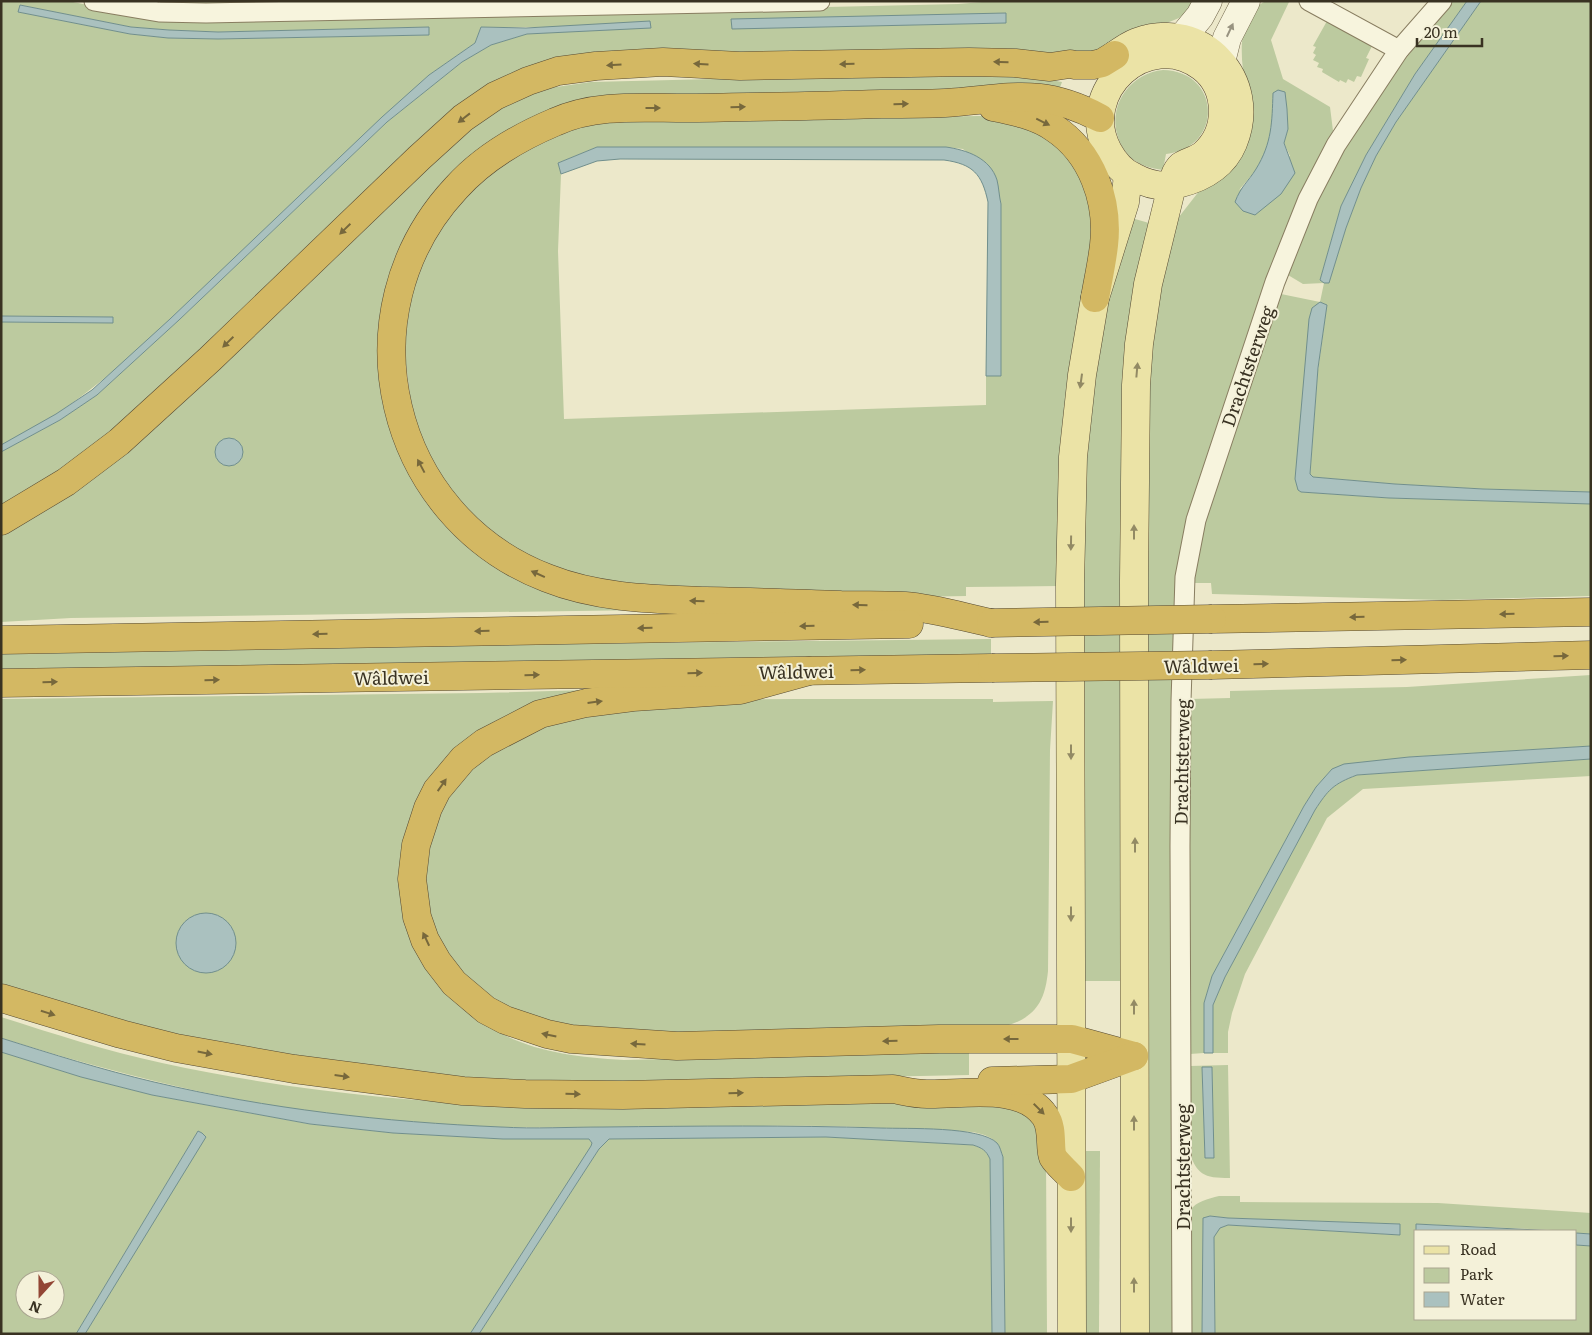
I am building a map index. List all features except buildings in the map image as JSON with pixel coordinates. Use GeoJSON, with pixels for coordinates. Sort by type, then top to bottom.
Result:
{"type":"FeatureCollection","features":[{"type":"Feature","properties":{"kind":"highway"},"geometry":{"type":"LineString","coordinates":[[1,521],[66,482],[119,442],[210,359],[463,118],[495,96],[528,81],[558,71],[596,66],[663,62],[740,66],[1015,62],[1050,67],[1065,77],[1093,81],[1106,79],[1117,64]]}},
{"type":"Feature","properties":{"kind":"highway"},"geometry":{"type":"LineString","coordinates":[[991,623],[908,606],[643,598],[590,591],[543,577],[511,560],[486,544],[457,518],[421,468],[407,439],[396,404],[391,370],[392,335],[399,294],[410,258],[429,224],[454,189],[483,162],[510,143],[559,120],[575,115],[617,108],[944,103],[1014,96],[1041,98],[1076,106],[1100,118]]}},
{"type":"Feature","properties":{"kind":"highway"},"geometry":{"type":"LineString","coordinates":[[944,103],[994,107],[1025,114],[1054,128],[1075,147],[1091,169],[1102,198],[1104,244],[1095,298]]}},
{"type":"Feature","properties":{"kind":"highway"},"geometry":{"type":"LineString","coordinates":[[1,640],[1591,612]]}},
{"type":"Feature","properties":{"kind":"highway","name":"Wâldwei"},"geometry":{"type":"LineString","coordinates":[[1,683],[1212,665],[1591,655]]}},
{"type":"Feature","properties":{"kind":"highway"},"geometry":{"type":"LineString","coordinates":[[809,671],[740,690],[633,697],[586,703],[540,714],[484,742],[463,759],[437,790],[428,808],[416,845],[412,879],[414,905],[425,940],[454,984],[486,1010],[505,1020],[525,1028],[571,1039],[677,1046],[939,1039],[1072,1039],[1134,1056]]}},
{"type":"Feature","properties":{"kind":"highway"},"geometry":{"type":"LineString","coordinates":[[1,998],[120,1034],[194,1051],[294,1069],[463,1091],[623,1095],[893,1089],[925,1094],[997,1093],[1016,1096],[1029,1100],[1047,1118],[1052,1135],[1053,1156],[1071,1177]]}},
{"type":"Feature","properties":{"kind":"highway"},"geometry":{"type":"LineString","coordinates":[[893,1089],[925,1082],[1072,1079],[1134,1056]]}},
{"type":"Feature","properties":{"kind":"main road"},"geometry":{"type":"LineString","coordinates":[[1176,47],[1200,16],[1208,1]]}},
{"type":"Feature","properties":{"kind":"main road"},"geometry":{"type":"LineString","coordinates":[[1221,62],[1226,38],[1246,1]]}},
{"type":"Feature","properties":{"kind":"main road"},"geometry":{"type":"LineString","coordinates":[[1195,43],[1221,62],[1237,90],[1240,112],[1236,136],[1230,150],[1221,162],[1196,180],[1172,186],[1150,184],[1128,175],[1116,163],[1104,144],[1100,118],[1104,98],[1117,64],[1129,65],[1176,47],[1195,43]]}},
{"type":"Feature","properties":{"kind":"main road"},"geometry":{"type":"LineString","coordinates":[[1135,1334],[1134,581],[1136,385],[1139,344],[1148,284],[1172,186],[1181,166],[1202,156],[1214,143],[1222,124],[1224,113],[1218,89],[1204,69],[1184,57],[1176,47]]}},
{"type":"Feature","properties":{"kind":"main road"},"geometry":{"type":"LineString","coordinates":[[1072,1334],[1070,574],[1072,486],[1077,413],[1095,298],[1125,202],[1128,175]]}},
{"type":"Feature","properties":{"kind":"street"},"geometry":{"type":"LineString","coordinates":[[94,1],[159,12],[206,13],[820,1]]}},
{"type":"Feature","properties":{"kind":"street"},"geometry":{"type":"LineString","coordinates":[[1309,1],[1399,50],[1442,1]]}},
{"type":"Feature","properties":{"kind":"street","name":"Drachtsterweg"},"geometry":{"type":"LineString","coordinates":[[1182,1334],[1180,846],[1185,577],[1196,520],[1279,274],[1308,198],[1336,145],[1399,50]]}},
{"type":"Feature","properties":{"kind":"green space"},"geometry":{"type":"Polygon","coordinates":[[[1,1],[68,1],[128,13],[650,11],[958,4],[994,1],[1196,1],[1193,7],[1179,18],[1098,51],[1064,55],[1012,49],[641,57],[526,76],[114,436],[1,512],[1,452],[60,420],[97,395],[179,320],[387,122],[462,62],[491,45],[527,34],[651,27],[481,27],[475,43],[429,75],[140,348],[88,392],[31,429],[1,445],[1,322],[112,323],[112,317],[1,316],[1,1]],[[20,5],[19,12],[130,34],[168,38],[218,39],[428,35],[428,27],[218,32],[169,30],[131,27],[20,5]],[[1006,13],[732,28],[1006,23],[1006,13]]]}},
{"type":"Feature","properties":{"kind":"green space"},"geometry":{"type":"Polygon","coordinates":[[[121,1],[325,1],[323,5],[206,8],[121,1]]]}},
{"type":"Feature","properties":{"kind":"green space"},"geometry":{"type":"Polygon","coordinates":[[[1266,1],[1289,2],[1271,40],[1283,79],[1330,107],[1333,131],[1299,195],[1270,269],[1188,519],[1175,580],[1172,1034],[1173,1334],[1147,1334],[1147,427],[1151,345],[1165,262],[1175,222],[1200,190],[1245,82],[1242,60],[1243,37],[1245,25],[1257,7],[1266,1]],[[1287,109],[1272,127],[1269,146],[1256,170],[1239,190],[1290,156],[1284,143],[1288,129],[1287,109]]]}},
{"type":"Feature","properties":{"kind":"green space"},"geometry":{"type":"Polygon","coordinates":[[[1451,1],[1467,1],[1415,74],[1366,155],[1341,206],[1320,280],[1329,282],[1346,228],[1361,188],[1376,156],[1396,122],[1481,1],[1591,1],[1591,492],[1483,489],[1313,477],[1310,474],[1318,373],[1301,492],[1389,498],[1591,504],[1591,596],[1442,600],[1212,594],[1211,583],[1195,583],[1195,571],[1200,543],[1241,407],[1281,294],[1320,302],[1324,283],[1303,284],[1288,275],[1314,204],[1342,147],[1399,67],[1451,1]]]}},
{"type":"Feature","properties":{"kind":"green space"},"geometry":{"type":"Polygon","coordinates":[[[1327,21],[1372,46],[1366,58],[1369,59],[1361,77],[1357,76],[1354,82],[1348,79],[1346,83],[1340,80],[1339,82],[1322,72],[1323,69],[1317,67],[1319,63],[1313,60],[1316,55],[1313,53],[1316,47],[1313,46],[1327,21]]]}},
{"type":"Feature","properties":{"kind":"green space"},"geometry":{"type":"Polygon","coordinates":[[[1163,70],[1182,74],[1196,83],[1205,95],[1208,110],[1206,125],[1198,138],[1185,149],[1166,154],[1163,170],[1142,165],[1130,157],[1119,140],[1115,122],[1116,111],[1125,91],[1142,77],[1152,72],[1163,70]]]}},
{"type":"Feature","properties":{"kind":"green space"},"geometry":{"type":"Polygon","coordinates":[[[990,72],[1030,76],[1062,82],[1058,93],[639,98],[452,182],[383,358],[456,528],[644,610],[71,618],[1,622],[1,529],[457,136],[513,101],[549,88],[591,82],[990,72]]]}},
{"type":"Feature","properties":{"kind":"green space"},"geometry":{"type":"Polygon","coordinates":[[[1006,116],[1071,153],[1096,214],[1059,586],[966,587],[966,596],[857,598],[671,595],[537,565],[463,511],[415,435],[402,333],[420,263],[464,194],[511,154],[597,119],[691,121],[1006,116]],[[597,147],[558,163],[561,174],[558,251],[564,419],[986,405],[986,376],[1001,376],[1001,204],[996,178],[963,149],[946,147],[597,147]]]}},
{"type":"Feature","properties":{"kind":"green space"},"geometry":{"type":"Polygon","coordinates":[[[1128,217],[1149,223],[1123,981],[1083,981],[1082,637],[1085,444],[1096,352],[1128,217]]]}},
{"type":"Feature","properties":{"kind":"green space"},"geometry":{"type":"Polygon","coordinates":[[[991,639],[991,658],[1,669],[1,654],[550,644],[991,639]]]}},
{"type":"Feature","properties":{"kind":"green space"},"geometry":{"type":"Polygon","coordinates":[[[1591,675],[1591,746],[1409,757],[1332,769],[1316,787],[1304,806],[1212,976],[1204,1003],[1204,1053],[1190,1054],[1187,823],[1190,699],[1230,698],[1230,691],[1407,687],[1591,675]]]}},
{"type":"Feature","properties":{"kind":"green space"},"geometry":{"type":"Polygon","coordinates":[[[587,690],[504,721],[406,856],[462,1007],[499,1032],[518,1041],[558,1053],[579,1056],[624,1060],[969,1052],[969,1075],[569,1083],[471,1079],[241,1053],[1,990],[1,699],[587,690]],[[204,913],[176,940],[179,953],[185,963],[202,972],[209,973],[236,945],[233,932],[227,922],[211,914],[204,913]]]}},
{"type":"Feature","properties":{"kind":"green space"},"geometry":{"type":"Polygon","coordinates":[[[993,699],[993,702],[1053,701],[1050,750],[1048,971],[1047,982],[1041,999],[1032,1013],[1006,1026],[680,1034],[581,1033],[508,1011],[468,983],[439,944],[424,896],[426,834],[460,774],[555,716],[693,700],[993,699]]]}},
{"type":"Feature","properties":{"kind":"green space"},"geometry":{"type":"Polygon","coordinates":[[[1591,759],[1591,776],[1363,789],[1327,818],[1245,974],[1232,1013],[1228,1032],[1228,1053],[1213,1053],[1213,1005],[1225,977],[1315,810],[1332,788],[1342,781],[1357,775],[1591,759]]]}},
{"type":"Feature","properties":{"kind":"green space"},"geometry":{"type":"Polygon","coordinates":[[[1,1017],[101,1048],[207,1072],[343,1093],[434,1101],[526,1106],[994,1100],[1023,1112],[1038,1128],[1046,1157],[1047,1334],[1005,1334],[1003,1157],[996,1142],[984,1135],[973,1132],[825,1126],[585,1128],[478,1126],[346,1116],[246,1101],[196,1091],[49,1053],[1,1038],[1,1017]]]}},
{"type":"Feature","properties":{"kind":"green space"},"geometry":{"type":"Polygon","coordinates":[[[1,1052],[81,1077],[152,1095],[309,1124],[393,1133],[503,1139],[589,1139],[592,1143],[592,1146],[470,1334],[85,1334],[205,1137],[198,1131],[76,1334],[1,1334],[1,1052]]]}},
{"type":"Feature","properties":{"kind":"green space"},"geometry":{"type":"Polygon","coordinates":[[[1228,1065],[1230,1178],[1207,1176],[1202,1173],[1198,1170],[1188,1149],[1190,1066],[1228,1065]],[[1212,1067],[1202,1068],[1205,1157],[1214,1158],[1212,1067]]]}},
{"type":"Feature","properties":{"kind":"green space"},"geometry":{"type":"Polygon","coordinates":[[[827,1137],[973,1145],[985,1151],[990,1159],[992,1334],[479,1334],[599,1149],[609,1139],[827,1137]]]}},
{"type":"Feature","properties":{"kind":"green space"},"geometry":{"type":"Polygon","coordinates":[[[1084,1151],[1100,1151],[1099,1334],[1084,1334],[1084,1151]]]}},
{"type":"Feature","properties":{"kind":"green space"},"geometry":{"type":"Polygon","coordinates":[[[1219,1196],[1240,1196],[1240,1202],[1438,1203],[1591,1213],[1591,1234],[1577,1233],[1577,1230],[1416,1224],[1416,1230],[1414,1230],[1414,1320],[1577,1320],[1577,1245],[1591,1246],[1591,1334],[1215,1334],[1214,1237],[1219,1228],[1228,1225],[1399,1235],[1400,1224],[1210,1216],[1203,1218],[1202,1334],[1190,1334],[1190,1211],[1207,1199],[1219,1196]]]}},
{"type":"Feature","properties":{"kind":"water"},"geometry":{"type":"Polygon","coordinates":[[[1467,1],[1481,1],[1396,122],[1376,156],[1361,188],[1346,228],[1329,283],[1324,283],[1320,280],[1341,206],[1366,155],[1415,74],[1467,1]]]}},
{"type":"Feature","properties":{"kind":"water"},"geometry":{"type":"Polygon","coordinates":[[[20,5],[131,27],[169,30],[218,32],[429,27],[429,35],[218,39],[168,38],[130,34],[18,12],[20,5]]]}},
{"type":"Feature","properties":{"kind":"water"},"geometry":{"type":"Polygon","coordinates":[[[1006,13],[1006,23],[732,29],[731,19],[1006,13]]]}},
{"type":"Feature","properties":{"kind":"water"},"geometry":{"type":"Polygon","coordinates":[[[650,21],[651,28],[527,34],[491,45],[462,62],[387,122],[179,320],[97,395],[60,420],[1,452],[1,445],[56,414],[92,390],[170,319],[382,117],[429,75],[475,43],[481,27],[526,28],[650,21]]]}},
{"type":"Feature","properties":{"kind":"water"},"geometry":{"type":"Polygon","coordinates":[[[1278,90],[1285,92],[1288,129],[1284,143],[1295,173],[1281,194],[1255,215],[1243,211],[1235,202],[1242,188],[1256,169],[1265,150],[1271,123],[1273,93],[1278,90]]]}},
{"type":"Feature","properties":{"kind":"water"},"geometry":{"type":"Polygon","coordinates":[[[597,147],[946,147],[962,150],[977,156],[994,172],[1001,204],[1001,376],[986,376],[988,202],[986,192],[979,177],[975,172],[962,164],[944,160],[620,159],[597,161],[561,174],[558,163],[597,147]]]}},
{"type":"Feature","properties":{"kind":"water"},"geometry":{"type":"Polygon","coordinates":[[[1320,302],[1327,305],[1318,368],[1310,474],[1313,477],[1483,489],[1591,492],[1591,504],[1389,498],[1301,492],[1298,490],[1295,479],[1309,319],[1312,308],[1320,302]]]}},
{"type":"Feature","properties":{"kind":"water"},"geometry":{"type":"Polygon","coordinates":[[[1,316],[113,317],[113,323],[1,322],[1,316]]]}},
{"type":"Feature","properties":{"kind":"water"},"geometry":{"type":"Polygon","coordinates":[[[229,438],[239,442],[243,452],[239,462],[229,466],[219,462],[215,452],[219,442],[229,438]]]}},
{"type":"Feature","properties":{"kind":"water"},"geometry":{"type":"Polygon","coordinates":[[[1591,746],[1591,759],[1357,775],[1342,781],[1332,788],[1315,810],[1225,977],[1213,1005],[1213,1053],[1204,1053],[1204,1003],[1212,976],[1304,806],[1316,787],[1332,769],[1344,764],[1409,757],[1591,746]]]}},
{"type":"Feature","properties":{"kind":"water"},"geometry":{"type":"Polygon","coordinates":[[[206,913],[223,918],[231,926],[236,943],[231,960],[223,968],[206,973],[189,968],[181,960],[176,943],[181,926],[189,918],[206,913]]]}},
{"type":"Feature","properties":{"kind":"water"},"geometry":{"type":"Polygon","coordinates":[[[1,1038],[58,1056],[154,1082],[240,1100],[370,1118],[514,1128],[812,1126],[925,1129],[975,1134],[997,1143],[1003,1157],[1005,1334],[992,1334],[990,1159],[987,1153],[973,1145],[826,1137],[609,1139],[599,1149],[479,1334],[470,1334],[591,1146],[592,1143],[589,1139],[503,1139],[393,1133],[310,1124],[152,1095],[81,1077],[1,1052],[1,1038]]]}},
{"type":"Feature","properties":{"kind":"water"},"geometry":{"type":"Polygon","coordinates":[[[1202,1067],[1212,1067],[1214,1158],[1205,1158],[1202,1067]]]}},
{"type":"Feature","properties":{"kind":"water"},"geometry":{"type":"Polygon","coordinates":[[[198,1131],[206,1137],[85,1334],[76,1334],[198,1131]]]}},
{"type":"Feature","properties":{"kind":"water"},"geometry":{"type":"Polygon","coordinates":[[[1210,1216],[1400,1224],[1400,1235],[1228,1225],[1220,1228],[1214,1237],[1215,1334],[1202,1334],[1203,1218],[1210,1216]]]}},
{"type":"Feature","properties":{"kind":"water"},"geometry":{"type":"Polygon","coordinates":[[[1416,1224],[1537,1230],[1416,1230],[1416,1224]]]}},
{"type":"Feature","properties":{"kind":"water"},"geometry":{"type":"Polygon","coordinates":[[[1577,1233],[1591,1234],[1591,1246],[1577,1245],[1577,1233]]]}}]}
